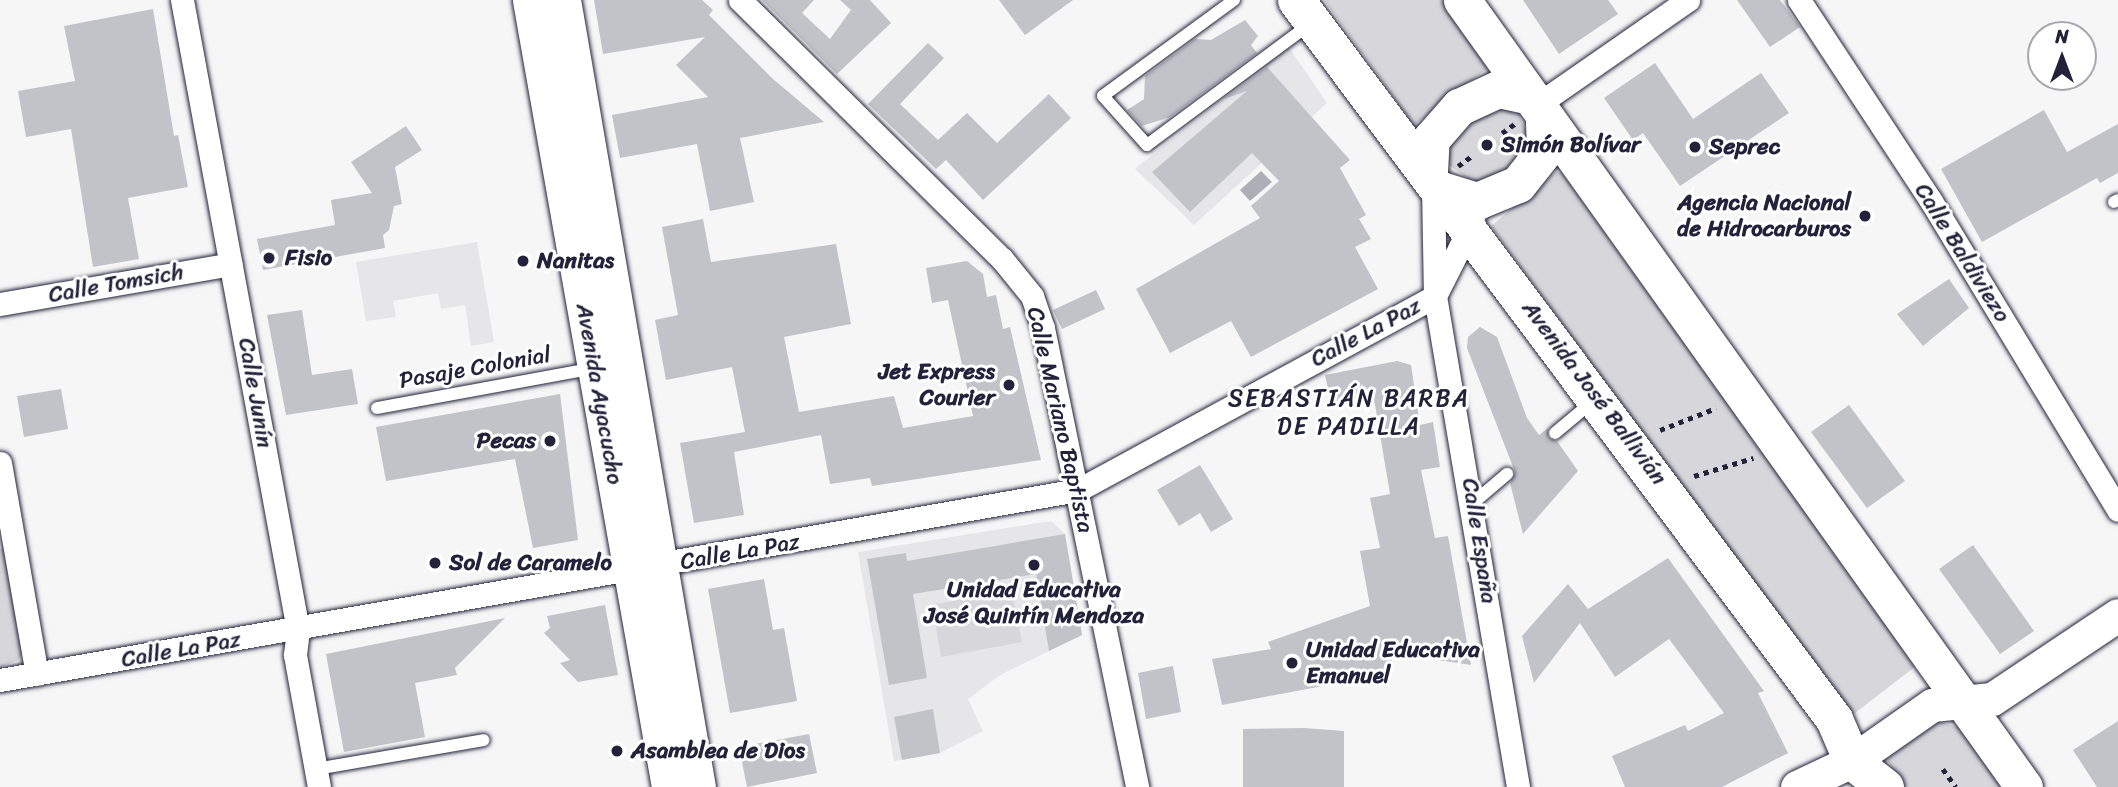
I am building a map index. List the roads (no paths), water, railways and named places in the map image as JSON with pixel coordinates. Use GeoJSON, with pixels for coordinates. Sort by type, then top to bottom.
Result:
{"type":"FeatureCollection","features":[{"type":"Feature","properties":{"kind":"main road","name":"Avenida Ayacucho"},"geometry":{"type":"LineString","coordinates":[[531,0],[575,164]]}},
{"type":"Feature","properties":{"kind":"main road","name":"Avenida Ayacucho"},"geometry":{"type":"LineString","coordinates":[[562,0],[575,164],[643,569],[686,786]]}},
{"type":"Feature","properties":{"kind":"main road"},"geometry":{"type":"LineString","coordinates":[[1461,0],[1533,109],[2024,787]]}},
{"type":"Feature","properties":{"kind":"main road","name":"Avenida José Ballivián"},"geometry":{"type":"LineString","coordinates":[[1304,11],[1440,177],[1469,227],[1833,719],[1852,761],[1885,787]]}},
{"type":"Feature","properties":{"kind":"main road","name":"Calle La Paz"},"geometry":{"type":"LineString","coordinates":[[1440,177],[1431,139],[1459,107],[1498,89],[1533,109],[1545,150],[1537,166],[1494,198]]}},
{"type":"Feature","properties":{"kind":"main road"},"geometry":{"type":"LineString","coordinates":[[1440,177],[1465,200],[1494,198]]}},
{"type":"Feature","properties":{"kind":"main road"},"geometry":{"type":"LineString","coordinates":[[1797,787],[1852,761],[1932,705],[1992,699],[2118,615]]}},
{"type":"Feature","properties":{"kind":"street","name":"Calle Junín"},"geometry":{"type":"LineString","coordinates":[[182,0],[298,630],[295,655],[318,778]]}},
{"type":"Feature","properties":{"kind":"street","name":"Calle Mariano Baptista"},"geometry":{"type":"LineString","coordinates":[[740,0],[1002,259],[1032,296],[1077,490],[1136,787]]}},
{"type":"Feature","properties":{"kind":"street"},"geometry":{"type":"LineString","coordinates":[[1533,109],[1688,0]]}},
{"type":"Feature","properties":{"kind":"street","name":"Calle Baldiviezo"},"geometry":{"type":"LineString","coordinates":[[1799,0],[1931,201],[2118,510]]}},
{"type":"Feature","properties":{"kind":"street","name":"Calle La Paz"},"geometry":{"type":"LineString","coordinates":[[1436,296],[1440,177]]}},
{"type":"Feature","properties":{"kind":"street","name":"Calle La Paz"},"geometry":{"type":"LineString","coordinates":[[0,680],[298,630],[1077,490],[1436,296],[1469,227],[1494,198]]}},
{"type":"Feature","properties":{"kind":"street","name":"Calle Tomsich"},"geometry":{"type":"LineString","coordinates":[[0,304],[231,264]]}},
{"type":"Feature","properties":{"kind":"street","name":"Calle España"},"geometry":{"type":"LineString","coordinates":[[1436,296],[1473,503],[1518,787]]}},
{"type":"Feature","properties":{"kind":"street"},"geometry":{"type":"LineString","coordinates":[[0,463],[37,674]]}},
{"type":"Feature","properties":{"kind":"lane"},"geometry":{"type":"LineString","coordinates":[[1234,0],[1103,96],[1147,145],[1304,11]]}},
{"type":"Feature","properties":{"kind":"lane","name":"Pasaje Colonial"},"geometry":{"type":"LineString","coordinates":[[377,408],[609,365]]}},
{"type":"Feature","properties":{"kind":"lane"},"geometry":{"type":"LineString","coordinates":[[1555,433],[1597,397]]}},
{"type":"Feature","properties":{"kind":"lane"},"geometry":{"type":"LineString","coordinates":[[1473,503],[1507,474]]}},
{"type":"Feature","properties":{"kind":"lane"},"geometry":{"type":"LineString","coordinates":[[318,778],[484,740]]}},
{"type":"Feature","properties":{"kind":"place","name":"Simón Bolívar"},"geometry":{"type":"Point","coordinates":[1487,145]}},
{"type":"Feature","properties":{"kind":"place","name":"Seprec"},"geometry":{"type":"Point","coordinates":[1695,147]}},
{"type":"Feature","properties":{"kind":"place","name":"Agencia Nacional de Hidrocarburos"},"geometry":{"type":"Point","coordinates":[1865,216]}},
{"type":"Feature","properties":{"kind":"place","name":"Fisio"},"geometry":{"type":"Point","coordinates":[269,258]}},
{"type":"Feature","properties":{"kind":"place","name":"Nanitas"},"geometry":{"type":"Point","coordinates":[523,261]}},
{"type":"Feature","properties":{"kind":"place","name":"Jet Express Courier"},"geometry":{"type":"Point","coordinates":[1009,385]}},
{"type":"Feature","properties":{"kind":"place","name":"Pecas"},"geometry":{"type":"Point","coordinates":[550,441]}},
{"type":"Feature","properties":{"kind":"place","name":"Sol de Caramelo"},"geometry":{"type":"Point","coordinates":[435,563]}},
{"type":"Feature","properties":{"kind":"place","name":"Unidad Educativa José Quintín Mendoza"},"geometry":{"type":"Point","coordinates":[1034,565]}},
{"type":"Feature","properties":{"kind":"place","name":"Unidad Educativa Emanuel"},"geometry":{"type":"Point","coordinates":[1292,663]}},
{"type":"Feature","properties":{"kind":"place","name":"Asamblea de Dios"},"geometry":{"type":"Point","coordinates":[617,751]}},
{"type":"Feature","properties":{"kind":"district","name":"SEBASTIÁN BARBA DE PADILLA"},"geometry":{"type":"Point","coordinates":[1349,413]}}]}
